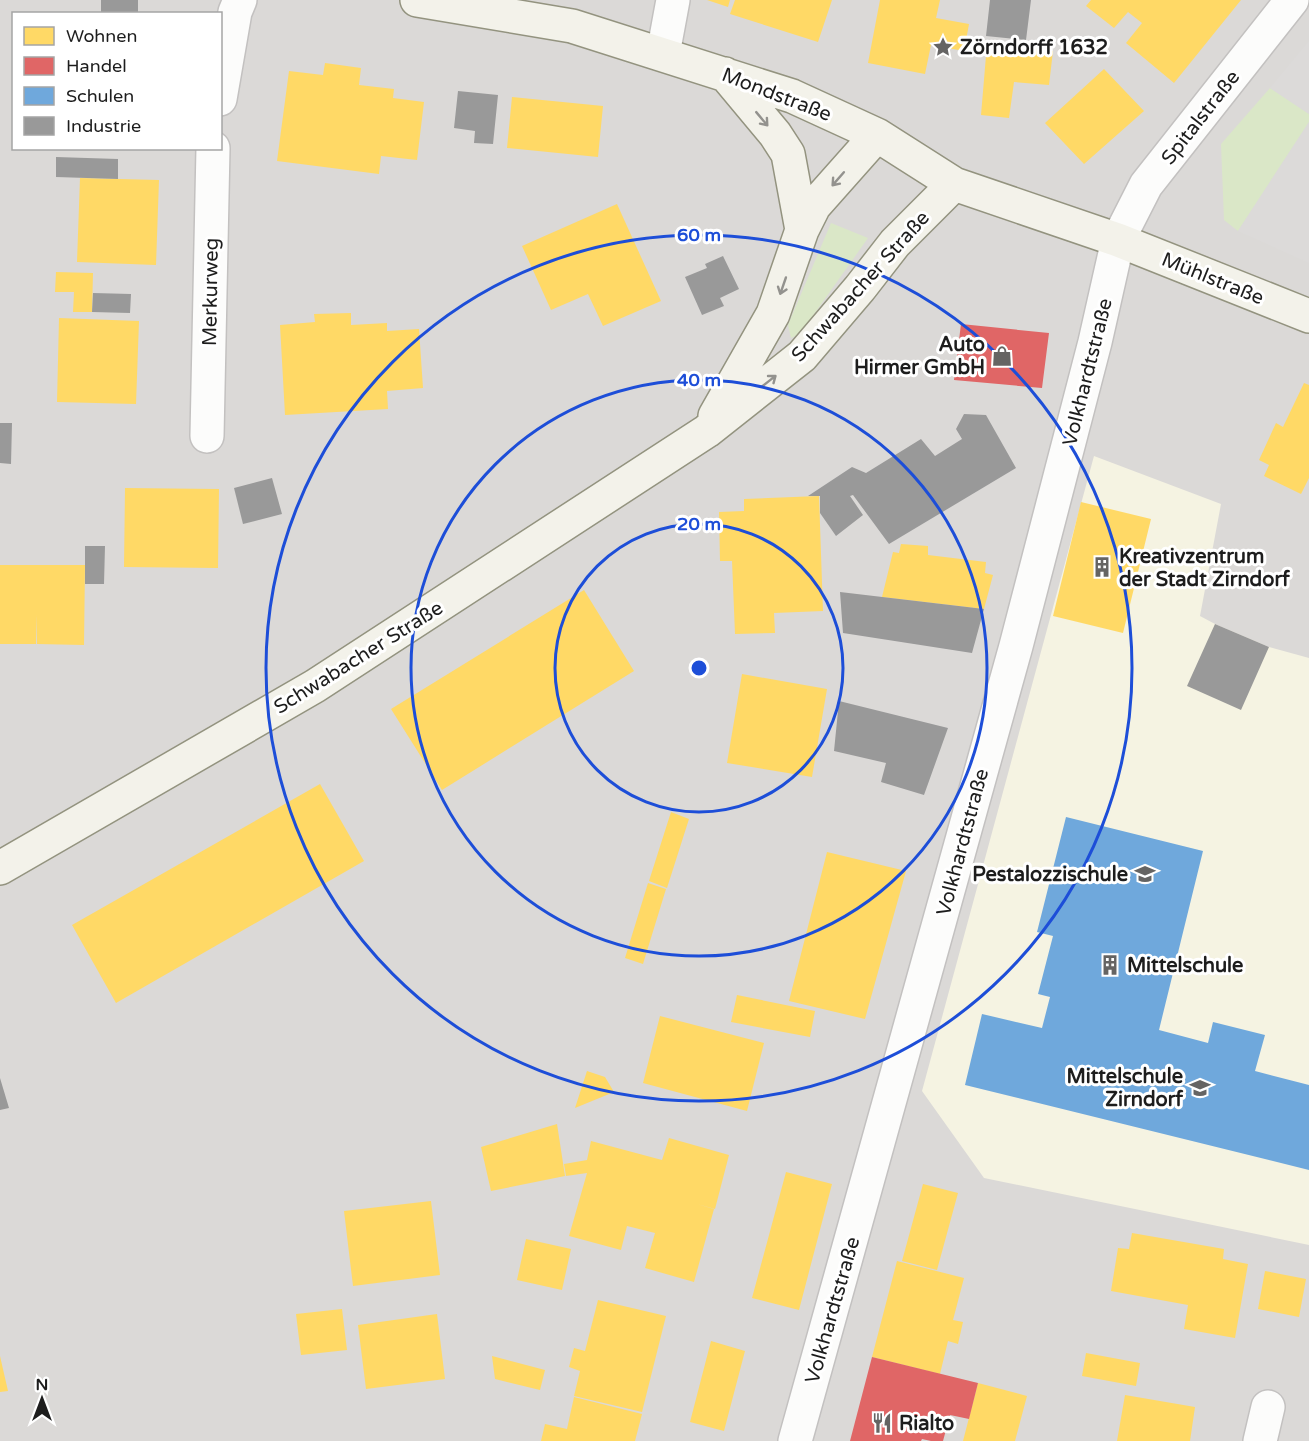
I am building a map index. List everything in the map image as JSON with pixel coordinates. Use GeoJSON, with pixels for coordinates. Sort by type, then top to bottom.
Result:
{"type":"FeatureCollection","features":[{"type":"Feature","properties":{"kind":"street"},"geometry":{"type":"LineString","coordinates":[[222,87],[235,12],[240,0]]}},
{"type":"Feature","properties":{"kind":"street","name":"Mondstraße"},"geometry":{"type":"LineString","coordinates":[[417,0],[572,26],[792,96],[877,135],[954,184],[1118,240]]}},
{"type":"Feature","properties":{"kind":"street"},"geometry":{"type":"LineString","coordinates":[[663,54],[673,0]]}},
{"type":"Feature","properties":{"kind":"street","name":"Spitalstraße"},"geometry":{"type":"LineString","coordinates":[[1118,240],[1146,185],[1292,0]]}},
{"type":"Feature","properties":{"kind":"street"},"geometry":{"type":"LineString","coordinates":[[725,74],[775,134],[788,154],[802,230]]}},
{"type":"Feature","properties":{"kind":"street","name":"Schwabacher Straße"},"geometry":{"type":"LineString","coordinates":[[707,431],[773,314],[802,230],[814,206],[877,135]]}},
{"type":"Feature","properties":{"kind":"street","name":"Merkurweg"},"geometry":{"type":"LineString","coordinates":[[207,436],[213,150]]}},
{"type":"Feature","properties":{"kind":"street","name":"Schwabacher Straße"},"geometry":{"type":"LineString","coordinates":[[0,868],[315,686],[707,431],[802,356],[895,243],[954,184]]}},
{"type":"Feature","properties":{"kind":"street","name":"Mühlstraße"},"geometry":{"type":"LineString","coordinates":[[1118,240],[1309,316]]}},
{"type":"Feature","properties":{"kind":"street","name":"Volkhardtstraße"},"geometry":{"type":"LineString","coordinates":[[795,1441],[1016,646],[1095,342],[1118,240]]}},
{"type":"Feature","properties":{"kind":"street"},"geometry":{"type":"LineString","coordinates":[[1260,1441],[1268,1407]]}},
{"type":"Feature","properties":{"kind":"shaded area"},"geometry":{"type":"Polygon","coordinates":[[[0,0],[1309,0],[1309,1441],[0,1441],[0,0]]]}},
{"type":"Feature","properties":{"kind":"shaded area"},"geometry":{"type":"Polygon","coordinates":[[[1309,41],[1309,114],[1270,88],[1309,41]]]}},
{"type":"Feature","properties":{"kind":"shaded area"},"geometry":{"type":"Polygon","coordinates":[[[1309,122],[1309,263],[1238,231],[1309,122]]]}},
{"type":"Feature","properties":{"kind":"shaded area","name":"Pestalozzischule"},"geometry":{"type":"Polygon","coordinates":[[[1094,456],[1221,504],[1200,616],[1269,647],[1309,658],[1309,1245],[984,1178],[922,1091],[1094,456]]]}},
{"type":"Feature","properties":{"kind":"green space"},"geometry":{"type":"Polygon","coordinates":[[[1270,88],[1309,114],[1309,122],[1238,231],[1224,220],[1221,144],[1270,88]]]}},
{"type":"Feature","properties":{"kind":"green space"},"geometry":{"type":"Polygon","coordinates":[[[831,223],[868,238],[800,334],[791,338],[788,325],[831,223]]]}},
{"type":"Feature","properties":{"kind":"building: Wohnen"},"geometry":{"type":"Polygon","coordinates":[[[707,0],[730,0],[728,7],[707,0]]]}},
{"type":"Feature","properties":{"kind":"building: Wohnen"},"geometry":{"type":"Polygon","coordinates":[[[735,0],[832,0],[818,42],[730,14],[735,0]]]}},
{"type":"Feature","properties":{"kind":"building: Wohnen"},"geometry":{"type":"Polygon","coordinates":[[[880,0],[940,0],[936,18],[969,24],[964,51],[931,45],[925,74],[868,63],[880,0]]]}},
{"type":"Feature","properties":{"kind":"building: Wohnen"},"geometry":{"type":"Polygon","coordinates":[[[1091,0],[1241,0],[1174,83],[1126,43],[1142,23],[1128,12],[1114,28],[1086,6],[1091,0]]]}},
{"type":"Feature","properties":{"kind":"building: Wohnen"},"geometry":{"type":"Polygon","coordinates":[[[987,44],[1053,51],[1049,85],[1014,82],[1009,118],[981,115],[987,44]]]}},
{"type":"Feature","properties":{"kind":"building: Wohnen"},"geometry":{"type":"Polygon","coordinates":[[[325,63],[361,68],[359,85],[394,89],[393,98],[424,102],[417,160],[381,156],[379,174],[277,161],[289,71],[323,75],[325,63]]]}},
{"type":"Feature","properties":{"kind":"building: Wohnen"},"geometry":{"type":"Polygon","coordinates":[[[1104,69],[1144,111],[1084,164],[1045,123],[1104,69]]]}},
{"type":"Feature","properties":{"kind":"building: Wohnen"},"geometry":{"type":"Polygon","coordinates":[[[512,97],[603,106],[598,157],[507,148],[512,97]]]}},
{"type":"Feature","properties":{"kind":"building: Wohnen"},"geometry":{"type":"Polygon","coordinates":[[[80,178],[159,180],[156,265],[77,262],[80,178]]]}},
{"type":"Feature","properties":{"kind":"building: Wohnen"},"geometry":{"type":"Polygon","coordinates":[[[617,204],[661,301],[603,326],[588,294],[551,310],[522,246],[617,204]]]}},
{"type":"Feature","properties":{"kind":"building: Wohnen"},"geometry":{"type":"Polygon","coordinates":[[[56,272],[93,273],[92,312],[73,312],[74,292],[55,292],[56,272]]]}},
{"type":"Feature","properties":{"kind":"building: Wohnen"},"geometry":{"type":"Polygon","coordinates":[[[351,313],[351,325],[387,323],[387,331],[419,329],[423,388],[387,391],[388,409],[285,415],[280,325],[315,322],[314,314],[351,313]]]}},
{"type":"Feature","properties":{"kind":"building: Wohnen"},"geometry":{"type":"Polygon","coordinates":[[[59,318],[139,321],[136,404],[57,402],[59,318]]]}},
{"type":"Feature","properties":{"kind":"building: Wohnen"},"geometry":{"type":"Polygon","coordinates":[[[1304,383],[1309,385],[1309,478],[1301,494],[1264,476],[1269,465],[1259,460],[1276,423],[1283,427],[1304,383]]]}},
{"type":"Feature","properties":{"kind":"building: Wohnen"},"geometry":{"type":"Polygon","coordinates":[[[125,488],[219,489],[218,568],[124,567],[125,488]]]}},
{"type":"Feature","properties":{"kind":"building: Wohnen"},"geometry":{"type":"Polygon","coordinates":[[[819,496],[823,611],[774,613],[775,633],[735,634],[732,561],[720,561],[719,512],[744,511],[744,499],[819,496]]]}},
{"type":"Feature","properties":{"kind":"building: Wohnen","name":"Kreativzentrum der Stadt Zirndorf"},"geometry":{"type":"Polygon","coordinates":[[[1081,502],[1151,519],[1123,633],[1053,616],[1081,502]]]}},
{"type":"Feature","properties":{"kind":"building: Wohnen"},"geometry":{"type":"Polygon","coordinates":[[[901,544],[928,546],[928,555],[986,562],[985,573],[993,575],[984,609],[882,597],[893,552],[899,553],[901,544]]]}},
{"type":"Feature","properties":{"kind":"building: Wohnen"},"geometry":{"type":"Polygon","coordinates":[[[0,565],[85,565],[84,645],[37,644],[36,615],[36,644],[0,644],[0,565]]]}},
{"type":"Feature","properties":{"kind":"building: Wohnen"},"geometry":{"type":"Polygon","coordinates":[[[584,590],[634,671],[442,790],[391,709],[584,590]]]}},
{"type":"Feature","properties":{"kind":"building: Wohnen"},"geometry":{"type":"Polygon","coordinates":[[[742,674],[827,689],[812,777],[727,763],[742,674]]]}},
{"type":"Feature","properties":{"kind":"building: Wohnen"},"geometry":{"type":"Polygon","coordinates":[[[320,784],[364,861],[116,1003],[72,925],[320,784]]]}},
{"type":"Feature","properties":{"kind":"building: Wohnen"},"geometry":{"type":"Polygon","coordinates":[[[671,812],[689,819],[667,888],[649,881],[671,812]]]}},
{"type":"Feature","properties":{"kind":"building: Wohnen"},"geometry":{"type":"Polygon","coordinates":[[[827,852],[906,871],[865,1019],[789,1001],[827,852]]]}},
{"type":"Feature","properties":{"kind":"building: Wohnen"},"geometry":{"type":"Polygon","coordinates":[[[648,883],[666,889],[643,964],[625,958],[648,883]]]}},
{"type":"Feature","properties":{"kind":"building: Wohnen"},"geometry":{"type":"Polygon","coordinates":[[[737,995],[815,1011],[810,1037],[731,1022],[737,995]]]}},
{"type":"Feature","properties":{"kind":"building: Wohnen"},"geometry":{"type":"Polygon","coordinates":[[[660,1016],[764,1043],[747,1111],[643,1083],[660,1016]]]}},
{"type":"Feature","properties":{"kind":"building: Wohnen"},"geometry":{"type":"Polygon","coordinates":[[[587,1071],[605,1077],[614,1092],[575,1108],[587,1071]]]}},
{"type":"Feature","properties":{"kind":"building: Wohnen"},"geometry":{"type":"Polygon","coordinates":[[[557,1124],[565,1176],[491,1191],[481,1147],[557,1124]]]}},
{"type":"Feature","properties":{"kind":"building: Wohnen"},"geometry":{"type":"Polygon","coordinates":[[[669,1138],[729,1155],[715,1209],[697,1204],[714,1209],[694,1282],[645,1268],[655,1233],[627,1226],[621,1250],[569,1236],[587,1173],[566,1176],[564,1164],[587,1160],[591,1141],[662,1160],[669,1138]]]}},
{"type":"Feature","properties":{"kind":"building: Wohnen"},"geometry":{"type":"Polygon","coordinates":[[[786,1172],[832,1184],[799,1310],[752,1298],[786,1172]]]}},
{"type":"Feature","properties":{"kind":"building: Wohnen"},"geometry":{"type":"Polygon","coordinates":[[[923,1184],[958,1193],[937,1270],[902,1261],[923,1184]]]}},
{"type":"Feature","properties":{"kind":"building: Wohnen"},"geometry":{"type":"Polygon","coordinates":[[[431,1201],[440,1275],[353,1286],[344,1211],[431,1201]]]}},
{"type":"Feature","properties":{"kind":"building: Wohnen"},"geometry":{"type":"Polygon","coordinates":[[[1132,1233],[1224,1249],[1223,1259],[1248,1264],[1235,1338],[1184,1329],[1188,1305],[1111,1291],[1118,1248],[1129,1249],[1132,1233]]]}},
{"type":"Feature","properties":{"kind":"building: Wohnen"},"geometry":{"type":"Polygon","coordinates":[[[526,1239],[571,1249],[562,1290],[517,1280],[526,1239]]]}},
{"type":"Feature","properties":{"kind":"building: Wohnen"},"geometry":{"type":"Polygon","coordinates":[[[897,1261],[964,1278],[953,1320],[963,1322],[958,1344],[948,1341],[940,1374],[872,1357],[897,1261]]]}},
{"type":"Feature","properties":{"kind":"building: Wohnen"},"geometry":{"type":"Polygon","coordinates":[[[1265,1271],[1306,1279],[1299,1317],[1258,1309],[1265,1271]]]}},
{"type":"Feature","properties":{"kind":"building: Wohnen"},"geometry":{"type":"Polygon","coordinates":[[[598,1300],[666,1316],[642,1412],[574,1396],[580,1371],[569,1367],[574,1348],[585,1351],[598,1300]]]}},
{"type":"Feature","properties":{"kind":"building: Wohnen"},"geometry":{"type":"Polygon","coordinates":[[[342,1309],[347,1350],[301,1355],[296,1314],[342,1309]]]}},
{"type":"Feature","properties":{"kind":"building: Wohnen"},"geometry":{"type":"Polygon","coordinates":[[[437,1314],[445,1379],[366,1389],[358,1325],[437,1314]]]}},
{"type":"Feature","properties":{"kind":"building: Wohnen"},"geometry":{"type":"Polygon","coordinates":[[[711,1341],[745,1351],[724,1431],[690,1422],[711,1341]]]}},
{"type":"Feature","properties":{"kind":"building: Wohnen"},"geometry":{"type":"Polygon","coordinates":[[[1086,1353],[1140,1363],[1136,1386],[1082,1376],[1086,1353]]]}},
{"type":"Feature","properties":{"kind":"building: Wohnen"},"geometry":{"type":"Polygon","coordinates":[[[0,1356],[8,1391],[0,1392],[0,1356]]]}},
{"type":"Feature","properties":{"kind":"building: Wohnen"},"geometry":{"type":"Polygon","coordinates":[[[492,1356],[545,1370],[540,1390],[495,1379],[492,1356]]]}},
{"type":"Feature","properties":{"kind":"building: Wohnen"},"geometry":{"type":"Polygon","coordinates":[[[978,1383],[1027,1396],[1015,1441],[963,1441],[978,1383]]]}},
{"type":"Feature","properties":{"kind":"building: Wohnen"},"geometry":{"type":"Polygon","coordinates":[[[1125,1395],[1195,1407],[1190,1441],[1117,1441],[1125,1395]]]}},
{"type":"Feature","properties":{"kind":"building: Wohnen"},"geometry":{"type":"Polygon","coordinates":[[[574,1397],[642,1414],[635,1441],[541,1441],[545,1424],[567,1429],[574,1397]]]}},
{"type":"Feature","properties":{"kind":"building: Handel","name":"Auto Hirmer GmbH"},"geometry":{"type":"Polygon","coordinates":[[[961,324],[1049,333],[1042,388],[954,380],[961,324]]]}},
{"type":"Feature","properties":{"kind":"building: Handel"},"geometry":{"type":"Polygon","coordinates":[[[872,1357],[978,1383],[969,1419],[950,1415],[943,1441],[922,1439],[921,1441],[850,1441],[872,1357]]]}},
{"type":"Feature","properties":{"kind":"building: Schulen","name":"Mittelschule"},"geometry":{"type":"Polygon","coordinates":[[[1066,817],[1203,851],[1159,1030],[1208,1043],[1213,1022],[1265,1035],[1255,1071],[1309,1085],[1309,1170],[965,1085],[982,1014],[1042,1028],[1050,997],[1038,994],[1053,936],[1037,932],[1066,817]]]}},
{"type":"Feature","properties":{"kind":"building: Industrie"},"geometry":{"type":"Polygon","coordinates":[[[101,0],[138,0],[138,12],[101,12],[101,0]]]}},
{"type":"Feature","properties":{"kind":"building: Industrie"},"geometry":{"type":"Polygon","coordinates":[[[990,0],[1031,0],[1026,40],[986,36],[990,0]]]}},
{"type":"Feature","properties":{"kind":"building: Industrie"},"geometry":{"type":"Polygon","coordinates":[[[458,91],[498,95],[493,144],[474,143],[475,131],[454,128],[458,91]]]}},
{"type":"Feature","properties":{"kind":"building: Industrie"},"geometry":{"type":"Polygon","coordinates":[[[56,157],[118,159],[118,179],[56,177],[56,157]]]}},
{"type":"Feature","properties":{"kind":"building: Industrie"},"geometry":{"type":"Polygon","coordinates":[[[723,256],[739,289],[720,298],[724,306],[702,315],[685,277],[707,268],[705,264],[723,256]]]}},
{"type":"Feature","properties":{"kind":"building: Industrie"},"geometry":{"type":"Polygon","coordinates":[[[93,293],[131,294],[130,313],[92,312],[93,293]]]}},
{"type":"Feature","properties":{"kind":"building: Industrie"},"geometry":{"type":"Polygon","coordinates":[[[964,414],[986,415],[1016,468],[889,544],[853,495],[850,496],[863,515],[836,536],[820,513],[820,496],[808,496],[852,467],[866,473],[921,439],[935,456],[962,439],[956,429],[964,414]]]}},
{"type":"Feature","properties":{"kind":"building: Industrie"},"geometry":{"type":"Polygon","coordinates":[[[0,423],[12,423],[11,464],[0,463],[0,423]]]}},
{"type":"Feature","properties":{"kind":"building: Industrie"},"geometry":{"type":"Polygon","coordinates":[[[272,478],[282,514],[243,524],[234,488],[272,478]]]}},
{"type":"Feature","properties":{"kind":"building: Industrie"},"geometry":{"type":"Polygon","coordinates":[[[85,546],[105,546],[104,584],[85,584],[85,546]]]}},
{"type":"Feature","properties":{"kind":"building: Industrie"},"geometry":{"type":"Polygon","coordinates":[[[840,592],[984,609],[972,653],[843,633],[840,592]]]}},
{"type":"Feature","properties":{"kind":"building: Industrie"},"geometry":{"type":"Polygon","coordinates":[[[1215,624],[1269,647],[1241,710],[1187,686],[1215,624]]]}},
{"type":"Feature","properties":{"kind":"building: Industrie"},"geometry":{"type":"Polygon","coordinates":[[[839,701],[948,728],[924,795],[881,782],[886,763],[834,751],[839,701]]]}},
{"type":"Feature","properties":{"kind":"building: Industrie"},"geometry":{"type":"Polygon","coordinates":[[[0,1078],[9,1108],[0,1110],[0,1078]]]}},
{"type":"Feature","properties":{"kind":"place","name":"Zörndorff 1632"},"geometry":{"type":"Point","coordinates":[943,47]}},
{"type":"Feature","properties":{"kind":"place","name":"Auto Hirmer GmbH"},"geometry":{"type":"Point","coordinates":[1002,356]}},
{"type":"Feature","properties":{"kind":"place","name":"Kreativzentrum der Stadt Zirndorf"},"geometry":{"type":"Point","coordinates":[1102,567]}},
{"type":"Feature","properties":{"kind":"place","name":"Pestalozzischule"},"geometry":{"type":"Point","coordinates":[1145,874]}},
{"type":"Feature","properties":{"kind":"place","name":"Mittelschule"},"geometry":{"type":"Point","coordinates":[1110,965]}},
{"type":"Feature","properties":{"kind":"place","name":"Mittelschule Zirndorf"},"geometry":{"type":"Point","coordinates":[1200,1088]}},
{"type":"Feature","properties":{"kind":"place","name":"Rialto"},"geometry":{"type":"Point","coordinates":[882,1423]}}]}
